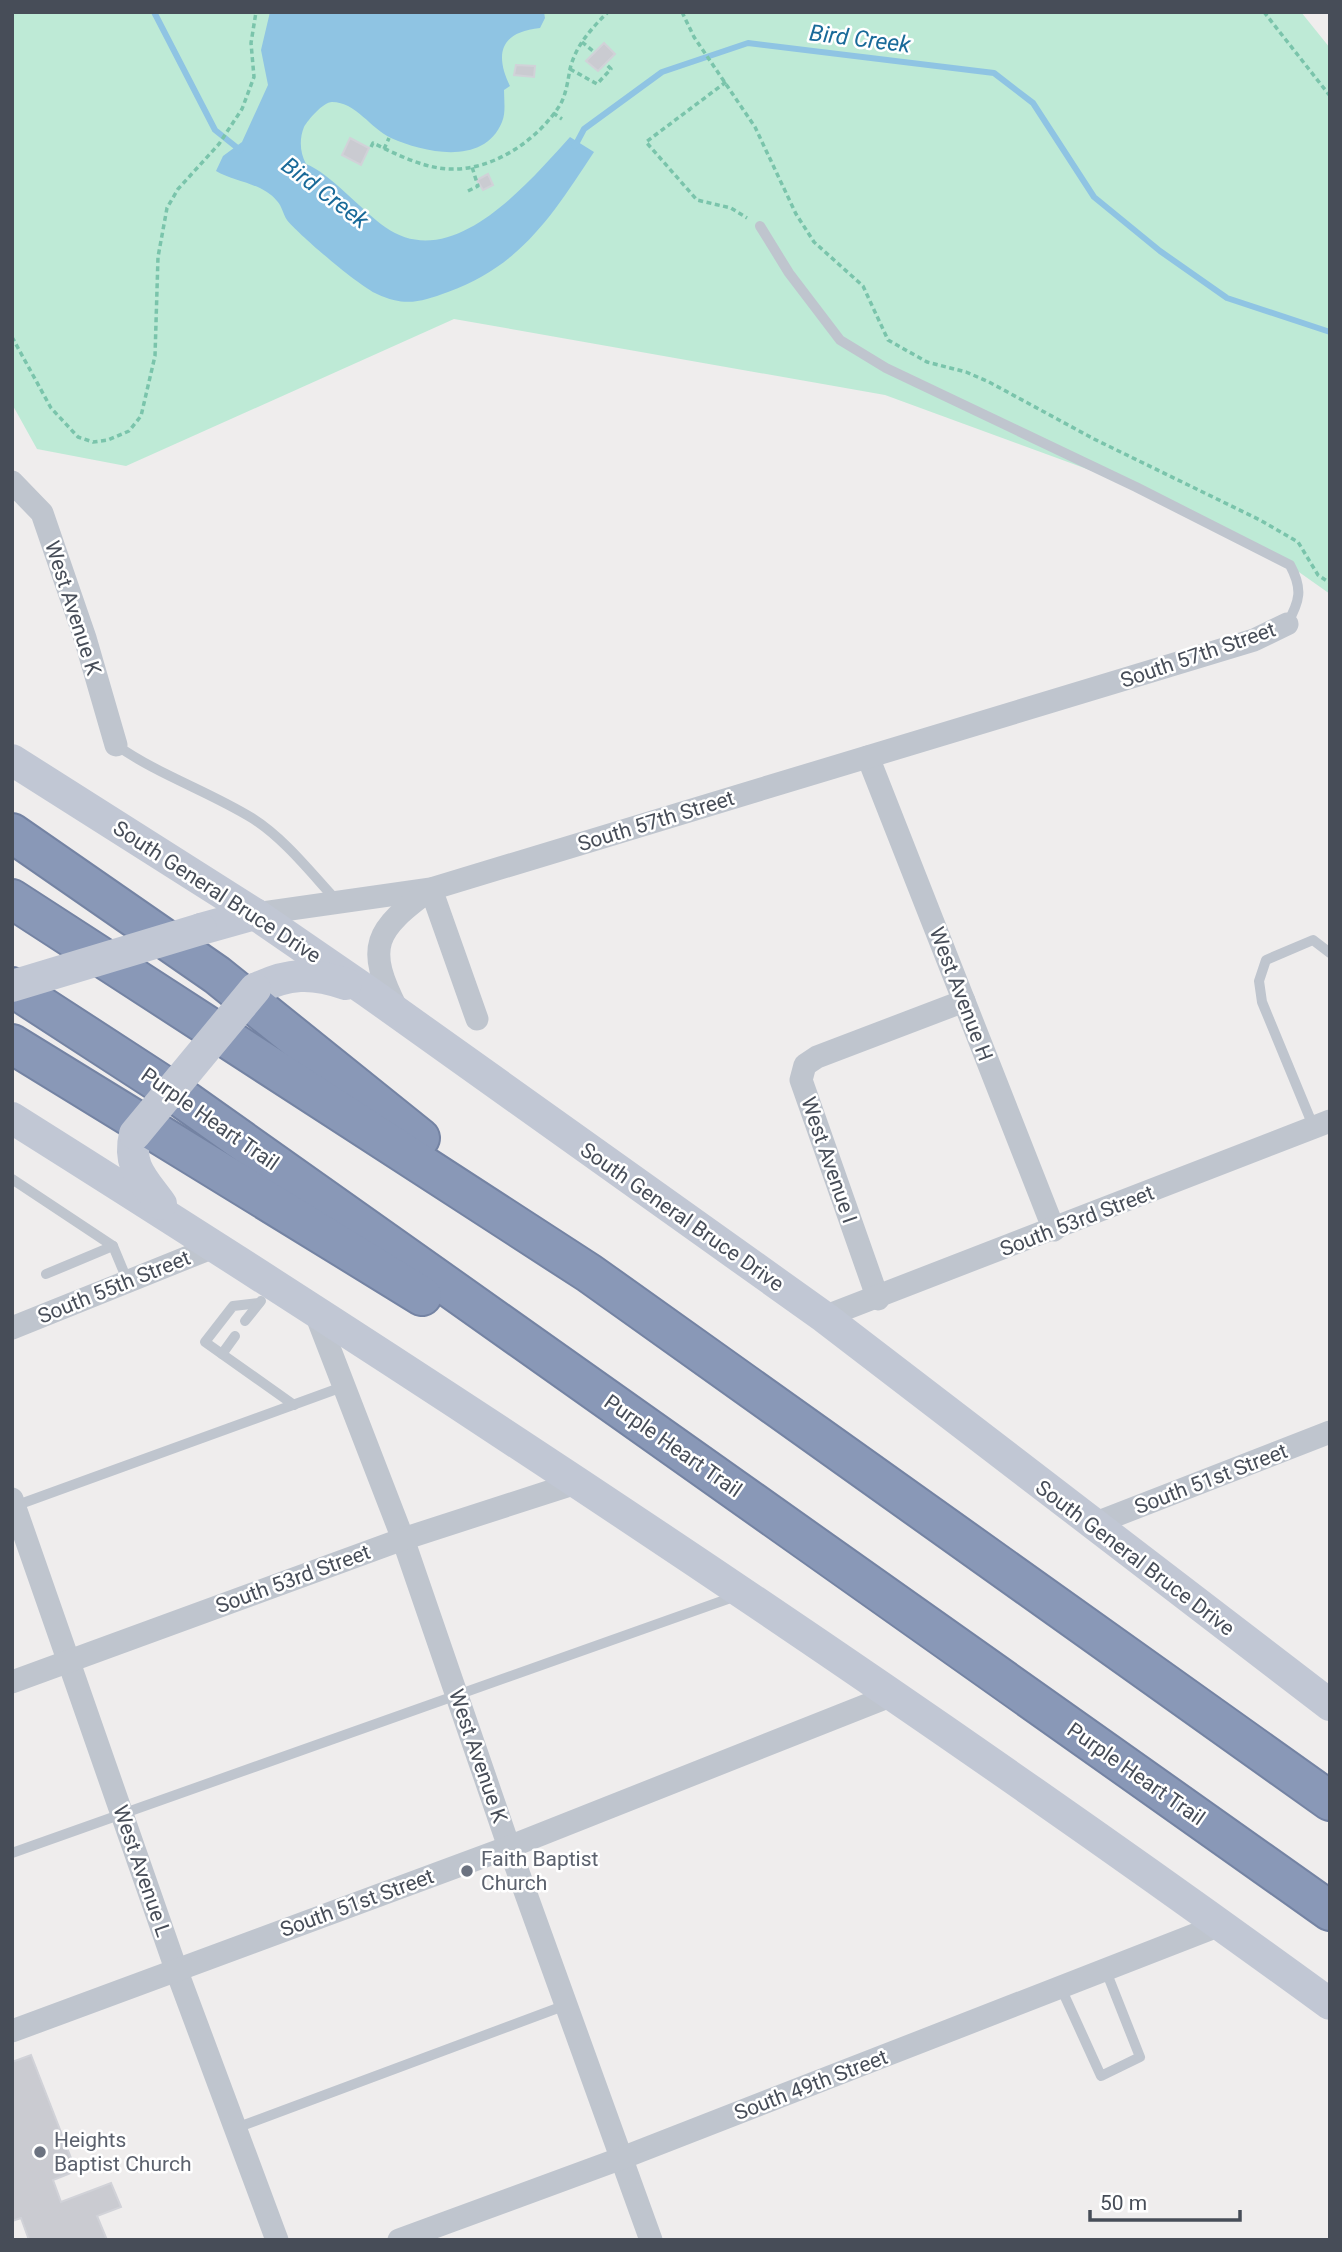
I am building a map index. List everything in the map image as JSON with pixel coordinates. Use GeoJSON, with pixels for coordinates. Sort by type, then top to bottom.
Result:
{"type":"FeatureCollection","features":[{"type":"Feature","properties":{"kind":"highway"},"geometry":{"type":"LineString","coordinates":[[12,833],[217,975],[589,1273]]}},
{"type":"Feature","properties":{"kind":"highway"},"geometry":{"type":"LineString","coordinates":[[12,899],[589,1273],[1330,1801]]}},
{"type":"Feature","properties":{"kind":"highway","name":"Purple Heart Trail"},"geometry":{"type":"LineString","coordinates":[[12,986],[169,1088],[1330,1911]]}},
{"type":"Feature","properties":{"kind":"highway"},"geometry":{"type":"LineString","coordinates":[[12,1044],[410,1289],[542,1353]]}},
{"type":"Feature","properties":{"kind":"main road","name":"South General Bruce Drive"},"geometry":{"type":"LineString","coordinates":[[12,760],[255,914],[824,1317],[1091,1525],[1330,1705]]}},
{"type":"Feature","properties":{"kind":"main road","name":"South 57th Street"},"geometry":{"type":"LineString","coordinates":[[12,986],[255,914]]}},
{"type":"Feature","properties":{"kind":"main road"},"geometry":{"type":"LineString","coordinates":[[171,1218],[135,1169],[131,1152],[135,1134],[255,989],[275,979],[316,973],[367,991]]}},
{"type":"Feature","properties":{"kind":"main road"},"geometry":{"type":"LineString","coordinates":[[14,1122],[216,1246],[266,1294],[316,1314],[895,1694],[1330,2004]]}},
{"type":"Feature","properties":{"kind":"street","name":"West Avenue K"},"geometry":{"type":"LineString","coordinates":[[12,482],[42,513],[85,638],[116,745]]}},
{"type":"Feature","properties":{"kind":"street","name":"South 57th Street"},"geometry":{"type":"LineString","coordinates":[[255,914],[431,889],[1254,640],[1287,624]]}},
{"type":"Feature","properties":{"kind":"street","name":"West Avenue H"},"geometry":{"type":"LineString","coordinates":[[868,757],[1054,1230]]}},
{"type":"Feature","properties":{"kind":"street","name":"South 57th Street"},"geometry":{"type":"LineString","coordinates":[[401,1017],[379,972],[377,954],[383,935],[395,916],[431,889]]}},
{"type":"Feature","properties":{"kind":"street"},"geometry":{"type":"LineString","coordinates":[[431,889],[477,1019]]}},
{"type":"Feature","properties":{"kind":"street","name":"West Avenue I"},"geometry":{"type":"LineString","coordinates":[[878,1298],[801,1080],[805,1065],[817,1057],[964,1001]]}},
{"type":"Feature","properties":{"kind":"street","name":"South 53rd Street"},"geometry":{"type":"LineString","coordinates":[[824,1317],[1322,1124]]}},
{"type":"Feature","properties":{"kind":"street","name":"South 55th Street"},"geometry":{"type":"LineString","coordinates":[[12,1328],[216,1246]]}},
{"type":"Feature","properties":{"kind":"street","name":"West Avenue K"},"geometry":{"type":"LineString","coordinates":[[316,1314],[403,1539],[509,1847],[651,2240]]}},
{"type":"Feature","properties":{"kind":"street","name":"South 51st Street"},"geometry":{"type":"LineString","coordinates":[[1091,1525],[1330,1432]]}},
{"type":"Feature","properties":{"kind":"street","name":"South 53rd Street"},"geometry":{"type":"LineString","coordinates":[[12,1682],[403,1539],[576,1483]]}},
{"type":"Feature","properties":{"kind":"street","name":"West Avenue L"},"geometry":{"type":"LineString","coordinates":[[13,1504],[176,1969],[277,2240]]}},
{"type":"Feature","properties":{"kind":"street","name":"South 51st Street"},"geometry":{"type":"LineString","coordinates":[[12,2031],[509,1847],[895,1694]]}},
{"type":"Feature","properties":{"kind":"street","name":"South 49th Street"},"geometry":{"type":"LineString","coordinates":[[399,2240],[622,2158],[1220,1925]]}},
{"type":"Feature","properties":{"kind":"lane","name":"South 57th Street"},"geometry":{"type":"LineString","coordinates":[[760,226],[789,273],[840,340],[886,368],[1136,487],[1290,565],[1300,584],[1300,601],[1287,624]]}},
{"type":"Feature","properties":{"kind":"lane"},"geometry":{"type":"LineString","coordinates":[[116,745],[147,767],[253,819],[289,849],[339,902]]}},
{"type":"Feature","properties":{"kind":"lane"},"geometry":{"type":"LineString","coordinates":[[1322,1124],[1262,1002],[1259,981],[1266,960],[1313,940],[1330,953]]}},
{"type":"Feature","properties":{"kind":"lane"},"geometry":{"type":"LineString","coordinates":[[12,1179],[113,1246],[128,1282]]}},
{"type":"Feature","properties":{"kind":"lane"},"geometry":{"type":"LineString","coordinates":[[46,1274],[113,1246]]}},
{"type":"Feature","properties":{"kind":"lane"},"geometry":{"type":"LineString","coordinates":[[245,1321],[266,1294]]}},
{"type":"Feature","properties":{"kind":"lane"},"geometry":{"type":"LineString","coordinates":[[266,1294],[233,1306],[205,1342],[294,1405]]}},
{"type":"Feature","properties":{"kind":"lane"},"geometry":{"type":"LineString","coordinates":[[222,1354],[235,1336]]}},
{"type":"Feature","properties":{"kind":"lane"},"geometry":{"type":"LineString","coordinates":[[13,1504],[345,1386]]}},
{"type":"Feature","properties":{"kind":"lane"},"geometry":{"type":"LineString","coordinates":[[12,1853],[743,1594]]}},
{"type":"Feature","properties":{"kind":"lane"},"geometry":{"type":"LineString","coordinates":[[1061,1988],[1101,2076],[1140,2057],[1106,1971]]}},
{"type":"Feature","properties":{"kind":"lane"},"geometry":{"type":"LineString","coordinates":[[236,2128],[566,2005]]}},
{"type":"Feature","properties":{"kind":"path"},"geometry":{"type":"LineString","coordinates":[[12,337],[51,408],[78,437],[93,442],[108,440],[129,431],[141,416],[155,356],[158,257],[167,208],[178,188],[219,144],[242,109],[254,77],[251,43],[256,12]]}},
{"type":"Feature","properties":{"kind":"path"},"geometry":{"type":"LineString","coordinates":[[372,147],[373,143],[422,164],[447,169],[472,167],[508,154],[529,139],[561,104],[570,69],[582,42],[608,12]]}},
{"type":"Feature","properties":{"kind":"path"},"geometry":{"type":"LineString","coordinates":[[682,12],[772,158],[796,214],[814,242],[863,286],[888,340],[927,362],[966,372],[989,382],[1094,439],[1260,520],[1298,542],[1318,575],[1330,583]]}},
{"type":"Feature","properties":{"kind":"path"},"geometry":{"type":"LineString","coordinates":[[1264,12],[1330,96]]}},
{"type":"Feature","properties":{"kind":"path"},"geometry":{"type":"LineString","coordinates":[[582,42],[593,51]]}},
{"type":"Feature","properties":{"kind":"path"},"geometry":{"type":"LineString","coordinates":[[570,69],[597,84],[611,69],[606,64]]}},
{"type":"Feature","properties":{"kind":"path"},"geometry":{"type":"LineString","coordinates":[[726,82],[646,142],[697,200],[731,208],[760,226]]}},
{"type":"Feature","properties":{"kind":"path"},"geometry":{"type":"LineString","coordinates":[[553,113],[562,119]]}},
{"type":"Feature","properties":{"kind":"path"},"geometry":{"type":"LineString","coordinates":[[384,149],[389,138]]}},
{"type":"Feature","properties":{"kind":"path"},"geometry":{"type":"LineString","coordinates":[[468,191],[478,186],[472,167]]}},
{"type":"Feature","properties":{"kind":"green space"},"geometry":{"type":"Polygon","coordinates":[[[12,12],[1301,12],[1330,48],[1330,594],[1289,565],[1136,487],[885,395],[454,319],[126,466],[37,449],[12,404],[12,12]]]}},
{"type":"Feature","properties":{"kind":"water"},"geometry":{"type":"Polygon","coordinates":[[[270,12],[544,12],[545,18],[540,28],[517,34],[504,46],[502,64],[510,86],[504,90],[503,118],[493,136],[482,145],[452,152],[420,148],[391,138],[349,106],[332,102],[320,108],[304,127],[301,146],[306,164],[325,175],[385,227],[411,239],[436,240],[462,231],[487,217],[533,177],[570,137],[594,152],[533,235],[496,267],[474,281],[448,292],[413,302],[396,301],[377,294],[344,271],[304,237],[287,220],[279,203],[271,195],[256,186],[216,171],[223,156],[242,142],[268,85],[261,50],[270,12]]]}},
{"type":"Feature","properties":{"kind":"building"},"geometry":{"type":"Polygon","coordinates":[[[604,43],[615,54],[598,71],[586,61],[604,43]]]}},
{"type":"Feature","properties":{"kind":"building"},"geometry":{"type":"Polygon","coordinates":[[[516,65],[535,66],[534,77],[514,75],[516,65]]]}},
{"type":"Feature","properties":{"kind":"building"},"geometry":{"type":"Polygon","coordinates":[[[350,138],[369,148],[361,165],[342,155],[350,138]]]}},
{"type":"Feature","properties":{"kind":"building"},"geometry":{"type":"Polygon","coordinates":[[[488,174],[493,185],[483,190],[477,180],[488,174]]]}},
{"type":"Feature","properties":{"kind":"building","name":"Heights Baptist Church"},"geometry":{"type":"Polygon","coordinates":[[[31,2055],[76,2171],[53,2180],[61,2202],[111,2183],[121,2207],[97,2216],[107,2240],[29,2240],[21,2218],[12,2221],[12,2062],[31,2055]]]}},
{"type":"Feature","properties":{"kind":"waterway","name":"Bird Creek"},"geometry":{"type":"LineString","coordinates":[[154,12],[215,130],[240,150]]}},
{"type":"Feature","properties":{"kind":"waterway","name":"Bird Creek"},"geometry":{"type":"LineString","coordinates":[[575,146],[584,129],[662,72],[748,43],[994,73],[1033,103],[1094,197],[1160,251],[1227,298],[1330,332]]}},
{"type":"Feature","properties":{"kind":"place","name":"Faith Baptist Church"},"geometry":{"type":"Point","coordinates":[467,1871]}},
{"type":"Feature","properties":{"kind":"place","name":"Heights Baptist Church"},"geometry":{"type":"Point","coordinates":[40,2152]}}]}
